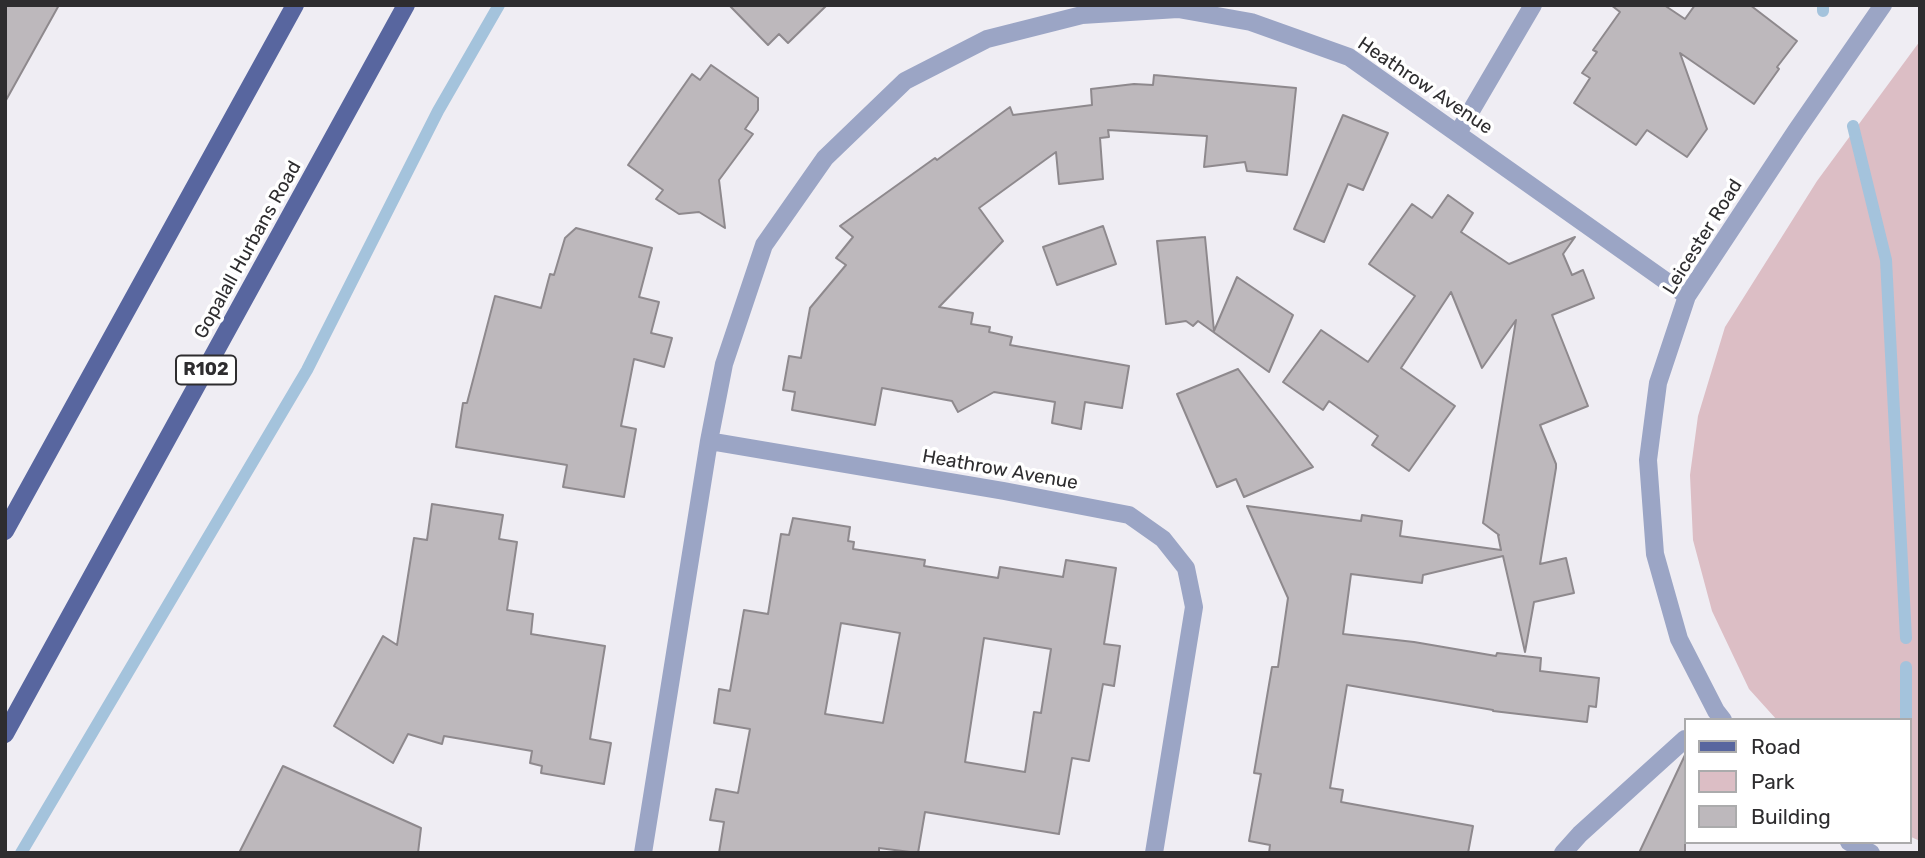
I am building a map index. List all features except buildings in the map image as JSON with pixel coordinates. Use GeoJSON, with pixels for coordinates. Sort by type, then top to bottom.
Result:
{"type":"FeatureCollection","features":[{"type":"Feature","properties":{"kind":"main road"},"geometry":{"type":"LineString","coordinates":[[5,530],[295,5]]}},
{"type":"Feature","properties":{"kind":"main road","name":"Gopalall Hurbans Road"},"geometry":{"type":"LineString","coordinates":[[5,734],[406,5]]}},
{"type":"Feature","properties":{"kind":"street"},"geometry":{"type":"LineString","coordinates":[[1458,133],[1533,5]]}},
{"type":"Feature","properties":{"kind":"street","name":"Leicester Road"},"geometry":{"type":"LineString","coordinates":[[1715,717],[1679,639],[1655,554],[1648,460],[1658,383],[1687,296],[1883,5]]}},
{"type":"Feature","properties":{"kind":"street","name":"Heathrow Avenue"},"geometry":{"type":"LineString","coordinates":[[643,853],[709,441],[724,364],[764,245],[825,158],[905,81],[987,39],[1082,15],[1178,9],[1251,22],[1349,57],[1687,296]]}},
{"type":"Feature","properties":{"kind":"street","name":"Heathrow Avenue"},"geometry":{"type":"LineString","coordinates":[[709,441],[1129,515],[1163,538],[1186,568],[1194,607],[1154,853]]}},
{"type":"Feature","properties":{"kind":"street"},"geometry":{"type":"LineString","coordinates":[[1563,853],[1580,834],[1684,740]]}},
{"type":"Feature","properties":{"kind":"street"},"geometry":{"type":"LineString","coordinates":[[1853,844],[1871,853]]}},
{"type":"Feature","properties":{"kind":"green space"},"geometry":{"type":"Polygon","coordinates":[[[1920,41],[1920,841],[1911,837],[1911,718],[1775,718],[1749,689],[1712,611],[1693,540],[1690,475],[1698,416],[1725,327],[1817,181],[1920,41]]]}},
{"type":"Feature","properties":{"kind":"waterway"},"geometry":{"type":"LineString","coordinates":[[21,853],[307,370],[438,111],[499,5]]}},
{"type":"Feature","properties":{"kind":"waterway"},"geometry":{"type":"LineString","coordinates":[[1823,5],[1823,11]]}},
{"type":"Feature","properties":{"kind":"waterway"},"geometry":{"type":"LineString","coordinates":[[1853,126],[1886,260],[1906,638]]}},
{"type":"Feature","properties":{"kind":"waterway"},"geometry":{"type":"LineString","coordinates":[[1906,667],[1906,718]]}}]}
